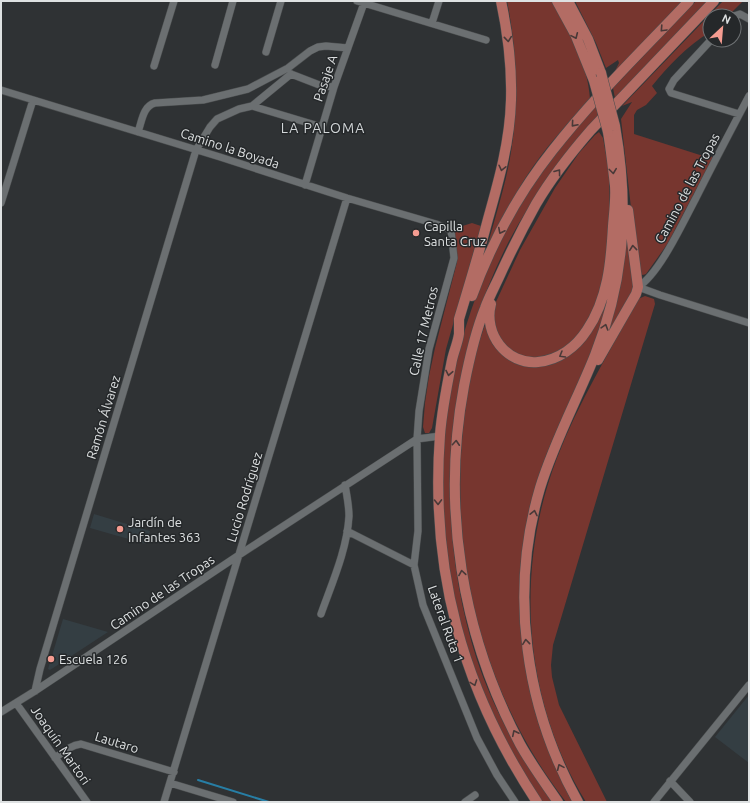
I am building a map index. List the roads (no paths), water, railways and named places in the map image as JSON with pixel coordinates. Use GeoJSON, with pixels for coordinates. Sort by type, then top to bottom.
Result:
{"type":"FeatureCollection","features":[{"type":"Feature","properties":{"kind":"highway"},"geometry":{"type":"LineString","coordinates":[[459,335],[459,318],[494,198],[507,143],[511,101],[511,80],[507,29],[501,1]]}},
{"type":"Feature","properties":{"kind":"highway"},"geometry":{"type":"LineString","coordinates":[[557,1],[575,34],[620,150],[623,190],[623,228],[620,260],[614,292],[603,333],[552,452],[539,490],[530,532],[524,588],[524,618],[528,653],[538,706],[550,744],[564,776],[578,802]]}},
{"type":"Feature","properties":{"kind":"highway"},"geometry":{"type":"LineString","coordinates":[[496,285],[490,308],[489,319],[492,333],[504,351],[515,358],[529,362],[537,362],[558,357],[572,348],[587,331],[604,296],[610,265],[615,188],[612,129],[601,73],[588,39],[568,1]]}},
{"type":"Feature","properties":{"kind":"highway"},"geometry":{"type":"LineString","coordinates":[[537,802],[521,779],[498,738],[478,693],[454,622],[447,589],[439,524],[438,490],[440,436],[444,397],[452,358],[476,284],[512,212],[539,169],[564,136],[690,1]]}},
{"type":"Feature","properties":{"kind":"highway"},"geometry":{"type":"LineString","coordinates":[[558,802],[521,744],[496,693],[474,629],[461,570],[455,489],[456,439],[466,373],[485,308],[512,250],[536,204],[554,176],[574,150],[632,86],[714,1]]}},
{"type":"Feature","properties":{"kind":"highway"},"geometry":{"type":"LineString","coordinates":[[585,378],[594,368],[636,294],[638,287],[627,204],[623,190]]}},
{"type":"Feature","properties":{"kind":"street"},"geometry":{"type":"LineString","coordinates":[[154,66],[174,1]]}},
{"type":"Feature","properties":{"kind":"street"},"geometry":{"type":"LineString","coordinates":[[215,65],[233,1]]}},
{"type":"Feature","properties":{"kind":"street"},"geometry":{"type":"LineString","coordinates":[[266,52],[281,1]]}},
{"type":"Feature","properties":{"kind":"street"},"geometry":{"type":"LineString","coordinates":[[357,1],[486,40]]}},
{"type":"Feature","properties":{"kind":"street"},"geometry":{"type":"LineString","coordinates":[[432,23],[439,1]]}},
{"type":"Feature","properties":{"kind":"street","name":"Pasaje A"},"geometry":{"type":"LineString","coordinates":[[305,185],[334,87],[364,4]]}},
{"type":"Feature","properties":{"kind":"street"},"geometry":{"type":"LineString","coordinates":[[252,106],[310,51],[318,47],[326,46],[348,48]]}},
{"type":"Feature","properties":{"kind":"street"},"geometry":{"type":"LineString","coordinates":[[704,48],[674,80],[669,87],[671,93],[744,111]]}},
{"type":"Feature","properties":{"kind":"street"},"geometry":{"type":"LineString","coordinates":[[138,132],[146,108],[150,104],[203,100],[248,89],[290,71],[322,86],[334,87]]}},
{"type":"Feature","properties":{"kind":"street","name":"Camino la Boyada"},"geometry":{"type":"LineString","coordinates":[[1,90],[347,198],[436,224],[451,230]]}},
{"type":"Feature","properties":{"kind":"street","name":"Camino de las Tropas"},"geometry":{"type":"LineString","coordinates":[[638,287],[645,283],[652,275],[677,234],[744,111],[749,96]]}},
{"type":"Feature","properties":{"kind":"street"},"geometry":{"type":"LineString","coordinates":[[1,203],[33,100]]}},
{"type":"Feature","properties":{"kind":"street"},"geometry":{"type":"LineString","coordinates":[[252,106],[322,127]]}},
{"type":"Feature","properties":{"kind":"street","name":"Ramón Álvarez"},"geometry":{"type":"LineString","coordinates":[[35,691],[40,669],[196,150],[210,127],[217,119],[239,109],[252,106]]}},
{"type":"Feature","properties":{"kind":"street","name":"Lucio Rodríguez"},"geometry":{"type":"LineString","coordinates":[[164,802],[347,198]]}},
{"type":"Feature","properties":{"kind":"street","name":"Calle 17 Metros"},"geometry":{"type":"LineString","coordinates":[[417,438],[429,348],[454,258],[451,230]]}},
{"type":"Feature","properties":{"kind":"street"},"geometry":{"type":"LineString","coordinates":[[638,287],[660,296],[749,323]]}},
{"type":"Feature","properties":{"kind":"street","name":"Camino de las Tropas"},"geometry":{"type":"LineString","coordinates":[[1,712],[4,707],[16,703],[35,691],[417,438],[440,436]]}},
{"type":"Feature","properties":{"kind":"street","name":"Lateral Ruta 1"},"geometry":{"type":"LineString","coordinates":[[417,438],[418,531],[414,565],[423,605],[477,738],[497,775],[515,802]]}},
{"type":"Feature","properties":{"kind":"street"},"geometry":{"type":"LineString","coordinates":[[321,614],[338,567],[347,531],[348,504],[345,486]]}},
{"type":"Feature","properties":{"kind":"street"},"geometry":{"type":"LineString","coordinates":[[347,531],[414,565]]}},
{"type":"Feature","properties":{"kind":"street"},"geometry":{"type":"LineString","coordinates":[[654,802],[749,685]]}},
{"type":"Feature","properties":{"kind":"street","name":"Joaquín Martori"},"geometry":{"type":"LineString","coordinates":[[16,703],[86,802]]}},
{"type":"Feature","properties":{"kind":"street","name":"Lautaro"},"geometry":{"type":"LineString","coordinates":[[55,758],[76,744],[81,744],[174,772]]}},
{"type":"Feature","properties":{"kind":"street"},"geometry":{"type":"LineString","coordinates":[[670,781],[690,802]]}},
{"type":"Feature","properties":{"kind":"street"},"geometry":{"type":"LineString","coordinates":[[170,783],[233,802]]}},
{"type":"Feature","properties":{"kind":"street"},"geometry":{"type":"LineString","coordinates":[[465,802],[475,795]]}},
{"type":"Feature","properties":{"kind":"waterway"},"geometry":{"type":"LineString","coordinates":[[198,780],[269,802]]}},
{"type":"Feature","properties":{"kind":"place","name":"Capilla Santa Cruz"},"geometry":{"type":"Point","coordinates":[416,233]}},
{"type":"Feature","properties":{"kind":"place","name":"Jardín de Infantes 363"},"geometry":{"type":"Point","coordinates":[120,529]}},
{"type":"Feature","properties":{"kind":"place","name":"Escuela 126"},"geometry":{"type":"Point","coordinates":[51,659]}},
{"type":"Feature","properties":{"kind":"district","name":"LA PALOMA"},"geometry":{"type":"Point","coordinates":[323,128]}}]}
